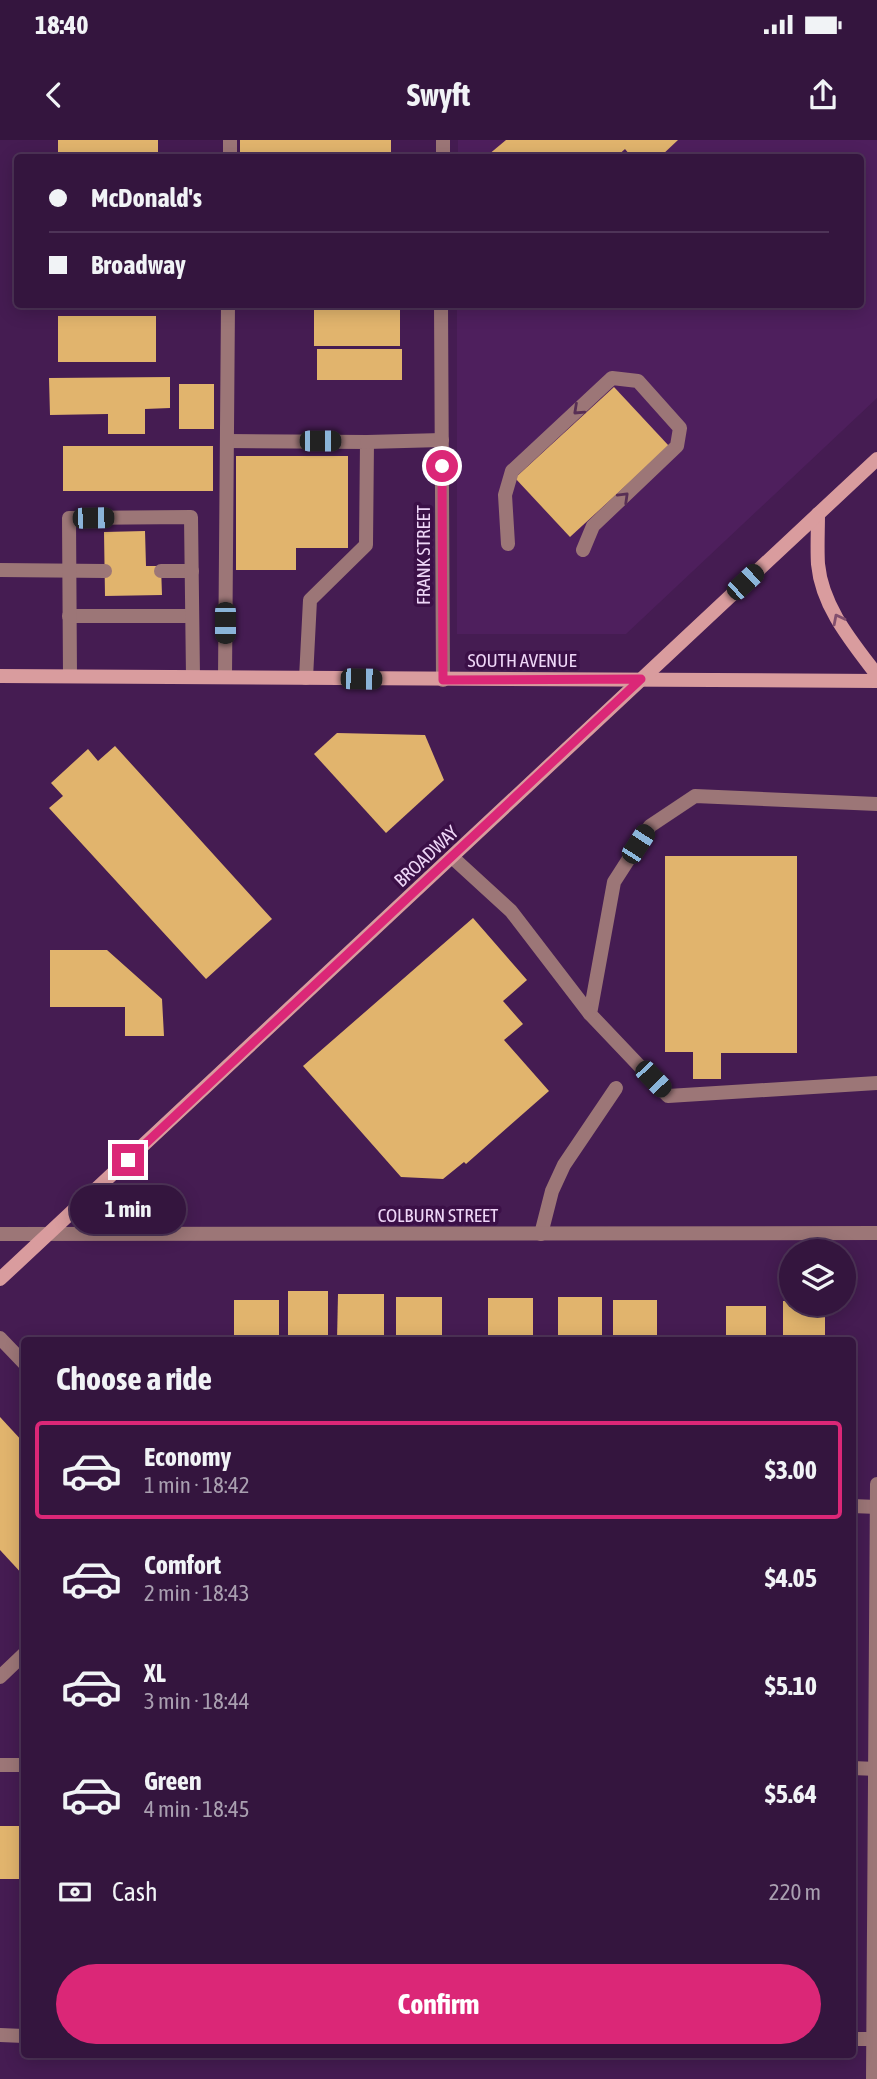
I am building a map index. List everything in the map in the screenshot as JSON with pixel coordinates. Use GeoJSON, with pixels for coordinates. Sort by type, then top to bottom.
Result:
{"type":"FeatureCollection","features":[{"type":"Feature","properties":{"kind":"street"},"geometry":{"type":"LineString","coordinates":[[225,677],[228,308]]}},
{"type":"Feature","properties":{"kind":"street","name":"FRANK STREET"},"geometry":{"type":"LineString","coordinates":[[441,308],[443,680]]}},
{"type":"Feature","properties":{"kind":"street"},"geometry":{"type":"LineString","coordinates":[[508,544],[505,495],[512,471],[612,378],[638,381],[680,428],[677,446],[593,526],[583,550]]}},
{"type":"Feature","properties":{"kind":"street"},"geometry":{"type":"LineString","coordinates":[[227,441],[442,440]]}},
{"type":"Feature","properties":{"kind":"street"},"geometry":{"type":"LineString","coordinates":[[306,678],[310,600],[366,545],[367,442]]}},
{"type":"Feature","properties":{"kind":"street","name":"BROADWAY"},"geometry":{"type":"LineString","coordinates":[[0,1279],[877,459]]}},
{"type":"Feature","properties":{"kind":"street"},"geometry":{"type":"LineString","coordinates":[[818,514],[818,565],[824,593],[844,632],[877,675]]}},
{"type":"Feature","properties":{"kind":"street"},"geometry":{"type":"LineString","coordinates":[[70,676],[69,518],[191,517],[192,677]]}},
{"type":"Feature","properties":{"kind":"street"},"geometry":{"type":"LineString","coordinates":[[0,570],[105,571]]}},
{"type":"Feature","properties":{"kind":"street"},"geometry":{"type":"LineString","coordinates":[[161,571],[192,571]]}},
{"type":"Feature","properties":{"kind":"street"},"geometry":{"type":"LineString","coordinates":[[69,616],[192,616]]}},
{"type":"Feature","properties":{"kind":"street","name":"SOUTH AVENUE"},"geometry":{"type":"LineString","coordinates":[[0,676],[877,681]]}},
{"type":"Feature","properties":{"kind":"street"},"geometry":{"type":"LineString","coordinates":[[590,1014],[614,882],[650,826],[695,796],[877,804]]}},
{"type":"Feature","properties":{"kind":"street"},"geometry":{"type":"LineString","coordinates":[[452,857],[511,911],[590,1014],[668,1096],[877,1083]]}},
{"type":"Feature","properties":{"kind":"street"},"geometry":{"type":"LineString","coordinates":[[541,1234],[552,1191],[564,1165],[616,1088]]}},
{"type":"Feature","properties":{"kind":"street","name":"COLBURN STREET"},"geometry":{"type":"LineString","coordinates":[[0,1234],[877,1233]]}},
{"type":"Feature","properties":{"kind":"street"},"geometry":{"type":"LineString","coordinates":[[0,1338],[21,1360]]}},
{"type":"Feature","properties":{"kind":"street"},"geometry":{"type":"LineString","coordinates":[[873,2079],[877,1484]]}},
{"type":"Feature","properties":{"kind":"street"},"geometry":{"type":"LineString","coordinates":[[856,1506],[877,1507]]}},
{"type":"Feature","properties":{"kind":"street"},"geometry":{"type":"LineString","coordinates":[[0,1677],[21,1657]]}},
{"type":"Feature","properties":{"kind":"street"},"geometry":{"type":"LineString","coordinates":[[0,1765],[21,1765]]}},
{"type":"Feature","properties":{"kind":"street"},"geometry":{"type":"LineString","coordinates":[[856,1769],[876,1769]]}},
{"type":"Feature","properties":{"kind":"street"},"geometry":{"type":"LineString","coordinates":[[0,2035],[21,2036]]}},
{"type":"Feature","properties":{"kind":"street"},"geometry":{"type":"LineString","coordinates":[[856,2039],[875,2039]]}},
{"type":"Feature","properties":{"kind":"shaded area"},"geometry":{"type":"Polygon","coordinates":[[[458,140],[877,140],[877,398],[626,634],[457,634],[457,308],[864,308],[864,154],[458,154],[458,140]]]}},
{"type":"Feature","properties":{"kind":"building"},"geometry":{"type":"Polygon","coordinates":[[[58,140],[158,140],[158,154],[58,154],[58,140]]]}},
{"type":"Feature","properties":{"kind":"building"},"geometry":{"type":"Polygon","coordinates":[[[240,140],[391,140],[391,154],[240,154],[240,140]]]}},
{"type":"Feature","properties":{"kind":"building"},"geometry":{"type":"Polygon","coordinates":[[[506,140],[678,140],[663,154],[629,154],[625,149],[619,154],[489,154],[506,140]]]}},
{"type":"Feature","properties":{"kind":"building"},"geometry":{"type":"Polygon","coordinates":[[[314,308],[400,308],[400,346],[314,346],[314,308]]]}},
{"type":"Feature","properties":{"kind":"building"},"geometry":{"type":"Polygon","coordinates":[[[58,316],[156,316],[156,362],[58,362],[58,316]]]}},
{"type":"Feature","properties":{"kind":"building"},"geometry":{"type":"Polygon","coordinates":[[[317,349],[402,349],[402,380],[317,380],[317,349]]]}},
{"type":"Feature","properties":{"kind":"building"},"geometry":{"type":"Polygon","coordinates":[[[170,377],[170,408],[145,409],[145,434],[108,434],[108,414],[50,415],[49,378],[170,377]]]}},
{"type":"Feature","properties":{"kind":"building"},"geometry":{"type":"Polygon","coordinates":[[[179,384],[214,384],[214,429],[179,429],[179,384]]]}},
{"type":"Feature","properties":{"kind":"building"},"geometry":{"type":"Polygon","coordinates":[[[614,387],[669,446],[570,537],[515,478],[614,387]]]}},
{"type":"Feature","properties":{"kind":"building"},"geometry":{"type":"Polygon","coordinates":[[[63,446],[213,446],[213,491],[63,491],[63,446]]]}},
{"type":"Feature","properties":{"kind":"building"},"geometry":{"type":"Polygon","coordinates":[[[236,456],[348,456],[348,548],[296,548],[296,570],[236,570],[236,456]]]}},
{"type":"Feature","properties":{"kind":"building"},"geometry":{"type":"Polygon","coordinates":[[[145,531],[146,566],[161,566],[162,595],[105,596],[104,532],[145,531]]]}},
{"type":"Feature","properties":{"kind":"building"},"geometry":{"type":"Polygon","coordinates":[[[337,733],[425,735],[444,780],[386,833],[314,754],[337,733]]]}},
{"type":"Feature","properties":{"kind":"building"},"geometry":{"type":"Polygon","coordinates":[[[115,746],[272,919],[206,979],[49,808],[63,796],[51,783],[88,749],[98,761],[115,746]]]}},
{"type":"Feature","properties":{"kind":"building"},"geometry":{"type":"Polygon","coordinates":[[[665,856],[797,856],[797,1053],[721,1053],[721,1079],[693,1079],[693,1052],[665,1052],[665,856]]]}},
{"type":"Feature","properties":{"kind":"building"},"geometry":{"type":"Polygon","coordinates":[[[473,918],[527,980],[503,1001],[523,1024],[504,1040],[549,1091],[466,1164],[464,1162],[443,1179],[401,1177],[303,1066],[473,918]]]}},
{"type":"Feature","properties":{"kind":"building"},"geometry":{"type":"Polygon","coordinates":[[[50,950],[107,950],[162,999],[164,1036],[125,1036],[125,1007],[50,1007],[50,950]]]}},
{"type":"Feature","properties":{"kind":"building"},"geometry":{"type":"Polygon","coordinates":[[[288,1291],[328,1291],[328,1337],[288,1337],[288,1291]]]}},
{"type":"Feature","properties":{"kind":"building"},"geometry":{"type":"Polygon","coordinates":[[[338,1294],[384,1294],[384,1337],[337,1337],[338,1294]]]}},
{"type":"Feature","properties":{"kind":"building"},"geometry":{"type":"Polygon","coordinates":[[[396,1297],[442,1297],[442,1337],[396,1337],[396,1297]]]}},
{"type":"Feature","properties":{"kind":"building"},"geometry":{"type":"Polygon","coordinates":[[[558,1297],[602,1297],[602,1337],[558,1337],[558,1297]]]}},
{"type":"Feature","properties":{"kind":"building"},"geometry":{"type":"Polygon","coordinates":[[[488,1298],[533,1298],[533,1337],[488,1337],[488,1298]]]}},
{"type":"Feature","properties":{"kind":"building"},"geometry":{"type":"Polygon","coordinates":[[[234,1300],[279,1300],[279,1337],[234,1337],[234,1300]]]}},
{"type":"Feature","properties":{"kind":"building"},"geometry":{"type":"Polygon","coordinates":[[[613,1300],[657,1300],[657,1337],[613,1337],[613,1300]]]}},
{"type":"Feature","properties":{"kind":"building"},"geometry":{"type":"Polygon","coordinates":[[[726,1306],[766,1306],[766,1337],[726,1337],[726,1306]]]}},
{"type":"Feature","properties":{"kind":"building"},"geometry":{"type":"Polygon","coordinates":[[[783,1316],[825,1316],[825,1337],[783,1337],[783,1316]]]}},
{"type":"Feature","properties":{"kind":"building"},"geometry":{"type":"Polygon","coordinates":[[[0,1417],[21,1440],[21,1573],[0,1550],[0,1417]]]}},
{"type":"Feature","properties":{"kind":"building"},"geometry":{"type":"Polygon","coordinates":[[[0,1826],[21,1826],[21,1879],[0,1879],[0,1826]]]}},
{"type":"Feature","properties":{"kind":"route"},"geometry":{"type":"LineString","coordinates":[[128,1160],[641,679],[443,680],[442,466]]}}]}
